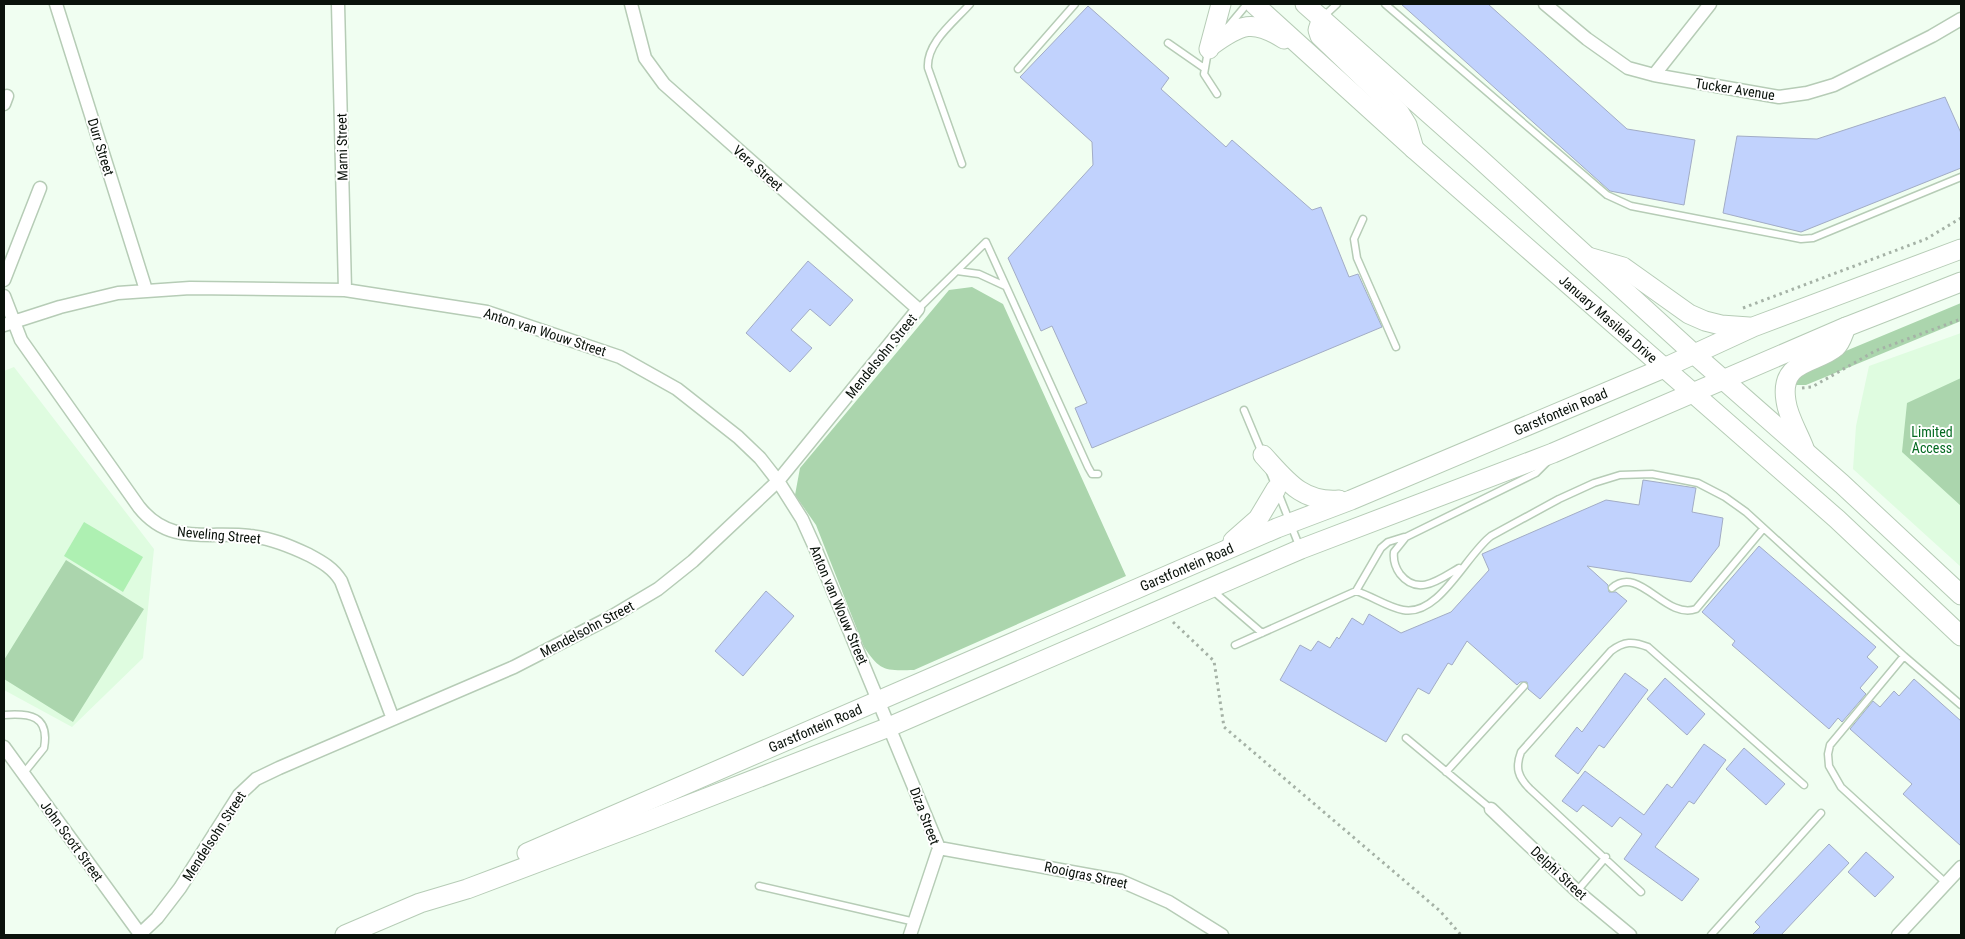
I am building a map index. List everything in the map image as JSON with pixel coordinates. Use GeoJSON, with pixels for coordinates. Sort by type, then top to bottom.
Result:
{"type":"FeatureCollection","features":[{"type":"Feature","properties":{"kind":"main road"},"geometry":{"type":"LineString","coordinates":[[1211,47],[1221,4]]}},
{"type":"Feature","properties":{"kind":"main road","name":"January Masilela Drive"},"geometry":{"type":"LineString","coordinates":[[1254,4],[1414,149],[1506,227],[1693,394],[1837,519],[1961,636]]}},
{"type":"Feature","properties":{"kind":"main road"},"geometry":{"type":"LineString","coordinates":[[1305,4],[1805,452],[1961,595]]}},
{"type":"Feature","properties":{"kind":"main road"},"geometry":{"type":"LineString","coordinates":[[1322,18],[1318,30],[1320,36],[1400,112],[1407,125],[1414,149]]}},
{"type":"Feature","properties":{"kind":"main road"},"geometry":{"type":"LineString","coordinates":[[1211,47],[1239,27],[1259,26],[1276,34],[1324,67]]}},
{"type":"Feature","properties":{"kind":"main road","name":"Garstfontein Road"},"geometry":{"type":"LineString","coordinates":[[420,904],[447,888],[1290,522],[1350,500],[1664,368],[1753,327],[1961,249]]}},
{"type":"Feature","properties":{"kind":"main road"},"geometry":{"type":"LineString","coordinates":[[1587,256],[1623,267],[1689,314],[1705,321],[1721,326],[1753,327]]}},
{"type":"Feature","properties":{"kind":"main road","name":"Garstfontein Road"},"geometry":{"type":"LineString","coordinates":[[345,935],[420,904],[633,827],[889,727],[1301,549],[1553,453],[1846,327],[1961,282]]}},
{"type":"Feature","properties":{"kind":"main road"},"geometry":{"type":"LineString","coordinates":[[1805,452],[1787,405],[1786,390],[1788,382],[1796,368],[1806,361],[1836,348],[1846,327]]}},
{"type":"Feature","properties":{"kind":"main road"},"geometry":{"type":"LineString","coordinates":[[1263,455],[1294,486],[1312,498],[1325,501],[1350,500]]}},
{"type":"Feature","properties":{"kind":"main road"},"geometry":{"type":"LineString","coordinates":[[1219,554],[1258,519],[1276,489]]}},
{"type":"Feature","properties":{"kind":"street","name":"Durr Street"},"geometry":{"type":"LineString","coordinates":[[56,4],[146,290]]}},
{"type":"Feature","properties":{"kind":"street","name":"Marni Street"},"geometry":{"type":"LineString","coordinates":[[338,4],[345,290]]}},
{"type":"Feature","properties":{"kind":"street","name":"Vera Street"},"geometry":{"type":"LineString","coordinates":[[631,4],[645,58],[664,84],[918,309]]}},
{"type":"Feature","properties":{"kind":"street","name":"Tucker Avenue"},"geometry":{"type":"LineString","coordinates":[[1545,4],[1610,57],[1628,68],[1654,75],[1767,96],[1807,93],[1834,85],[1879,63],[1961,18]]}},
{"type":"Feature","properties":{"kind":"street"},"geometry":{"type":"LineString","coordinates":[[1654,75],[1710,4]]}},
{"type":"Feature","properties":{"kind":"street"},"geometry":{"type":"LineString","coordinates":[[4,280],[40,188]]}},
{"type":"Feature","properties":{"kind":"street","name":"Anton van Wouw Street"},"geometry":{"type":"LineString","coordinates":[[9,324],[80,302],[146,290],[203,287],[345,290],[487,312],[620,357],[667,382],[698,405],[751,449],[778,481],[802,519],[816,550],[889,727]]}},
{"type":"Feature","properties":{"kind":"street","name":"Neveling Street"},"geometry":{"type":"LineString","coordinates":[[4,296],[9,324],[76,421],[139,507],[154,522],[182,534],[240,535],[272,540],[295,548],[319,560],[336,573],[341,581],[393,719]]}},
{"type":"Feature","properties":{"kind":"street","name":"Mendelsohn Street"},"geometry":{"type":"LineString","coordinates":[[139,935],[157,918],[180,888],[229,808],[245,787],[279,768],[514,667],[644,598],[693,561],[778,481],[918,309]]}},
{"type":"Feature","properties":{"kind":"street","name":"Diza Street"},"geometry":{"type":"LineString","coordinates":[[889,727],[939,848],[910,935]]}},
{"type":"Feature","properties":{"kind":"street","name":"John Scott Street"},"geometry":{"type":"LineString","coordinates":[[4,747],[139,935]]}},
{"type":"Feature","properties":{"kind":"street","name":"Delphi Street"},"geometry":{"type":"LineString","coordinates":[[1490,809],[1577,891],[1630,935]]}},
{"type":"Feature","properties":{"kind":"street","name":"Rooigras Street"},"geometry":{"type":"LineString","coordinates":[[939,848],[1121,881],[1169,902],[1222,935]]}},
{"type":"Feature","properties":{"kind":"street"},"geometry":{"type":"LineString","coordinates":[[1898,935],[1961,867]]}},
{"type":"Feature","properties":{"kind":"lane"},"geometry":{"type":"LineString","coordinates":[[962,164],[928,68],[928,57],[933,47],[970,4]]}},
{"type":"Feature","properties":{"kind":"lane"},"geometry":{"type":"LineString","coordinates":[[1018,69],[1076,4]]}},
{"type":"Feature","properties":{"kind":"lane"},"geometry":{"type":"LineString","coordinates":[[1217,94],[1206,78],[1204,68],[1211,47],[1247,4]]}},
{"type":"Feature","properties":{"kind":"lane"},"geometry":{"type":"LineString","coordinates":[[1322,18],[1337,4]]}},
{"type":"Feature","properties":{"kind":"lane"},"geometry":{"type":"LineString","coordinates":[[1385,4],[1607,196],[1631,206],[1801,239],[1812,238],[1961,177]]}},
{"type":"Feature","properties":{"kind":"lane"},"geometry":{"type":"LineString","coordinates":[[1168,43],[1204,68]]}},
{"type":"Feature","properties":{"kind":"lane"},"geometry":{"type":"LineString","coordinates":[[1362,219],[1354,239],[1357,258],[1396,347]]}},
{"type":"Feature","properties":{"kind":"lane","name":"Mendelsohn Street"},"geometry":{"type":"LineString","coordinates":[[918,309],[986,242],[1006,287]]}},
{"type":"Feature","properties":{"kind":"lane"},"geometry":{"type":"LineString","coordinates":[[957,271],[987,277],[1006,287],[1088,467],[1092,474],[1098,474]]}},
{"type":"Feature","properties":{"kind":"lane"},"geometry":{"type":"LineString","coordinates":[[1244,410],[1301,549]]}},
{"type":"Feature","properties":{"kind":"lane"},"geometry":{"type":"LineString","coordinates":[[1235,644],[1356,591],[1381,548],[1388,542],[1406,537],[1536,473],[1546,465],[1553,453]]}},
{"type":"Feature","properties":{"kind":"lane"},"geometry":{"type":"LineString","coordinates":[[1356,591],[1399,609],[1419,609],[1439,597],[1479,545],[1525,516],[1594,483],[1635,473],[1680,478],[1698,483],[1725,497],[1961,705]]}},
{"type":"Feature","properties":{"kind":"lane"},"geometry":{"type":"LineString","coordinates":[[1612,588],[1622,582],[1634,584],[1652,593],[1676,610],[1688,612],[1696,609],[1763,529]]}},
{"type":"Feature","properties":{"kind":"lane"},"geometry":{"type":"LineString","coordinates":[[1406,537],[1396,547],[1393,558],[1397,570],[1408,582],[1424,586],[1432,584],[1462,566]]}},
{"type":"Feature","properties":{"kind":"lane"},"geometry":{"type":"LineString","coordinates":[[1210,588],[1262,633]]}},
{"type":"Feature","properties":{"kind":"lane"},"geometry":{"type":"LineString","coordinates":[[1641,892],[1606,857],[1524,783],[1516,766],[1521,752],[1619,645],[1631,642],[1648,647],[1804,785]]}},
{"type":"Feature","properties":{"kind":"lane"},"geometry":{"type":"LineString","coordinates":[[1904,656],[1830,745],[1828,754],[1830,766],[1835,780],[1850,797],[1946,883]]}},
{"type":"Feature","properties":{"kind":"lane"},"geometry":{"type":"LineString","coordinates":[[1446,772],[1524,686]]}},
{"type":"Feature","properties":{"kind":"lane"},"geometry":{"type":"LineString","coordinates":[[4,715],[30,715],[37,718],[43,729],[46,740],[43,751],[23,774]]}},
{"type":"Feature","properties":{"kind":"lane"},"geometry":{"type":"LineString","coordinates":[[1406,738],[1490,809]]}},
{"type":"Feature","properties":{"kind":"lane"},"geometry":{"type":"LineString","coordinates":[[1711,935],[1821,813]]}},
{"type":"Feature","properties":{"kind":"lane"},"geometry":{"type":"LineString","coordinates":[[1577,891],[1606,857]]}},
{"type":"Feature","properties":{"kind":"lane"},"geometry":{"type":"LineString","coordinates":[[759,886],[915,922]]}},
{"type":"Feature","properties":{"kind":"path"},"geometry":{"type":"LineString","coordinates":[[1742,308],[1926,239],[1961,218]]}},
{"type":"Feature","properties":{"kind":"path"},"geometry":{"type":"LineString","coordinates":[[1786,390],[1812,387],[1875,351],[1961,318]]}},
{"type":"Feature","properties":{"kind":"path"},"geometry":{"type":"LineString","coordinates":[[1161,611],[1214,661],[1224,728],[1440,912],[1461,935]]}},
{"type":"Feature","properties":{"kind":"shaded area"},"geometry":{"type":"Polygon","coordinates":[[[1961,333],[1961,567],[1853,469],[1856,426],[1869,366],[1961,333]]]}},
{"type":"Feature","properties":{"kind":"shaded area"},"geometry":{"type":"Polygon","coordinates":[[[14,367],[154,549],[143,658],[72,727],[4,690],[4,371],[14,367]]]}},
{"type":"Feature","properties":{"kind":"shaded area"},"geometry":{"type":"Polygon","coordinates":[[[84,522],[143,557],[123,592],[64,556],[84,522]]]}},
{"type":"Feature","properties":{"kind":"green space"},"geometry":{"type":"Polygon","coordinates":[[[972,287],[1003,304],[1126,576],[914,670],[884,668],[874,661],[864,647],[816,525],[795,495],[800,468],[949,290],[972,287]]]}},
{"type":"Feature","properties":{"kind":"green space"},"geometry":{"type":"Polygon","coordinates":[[[1961,303],[1961,321],[1806,385],[1794,385],[1800,370],[1961,303]]]}},
{"type":"Feature","properties":{"kind":"green space","name":"Limited Access"},"geometry":{"type":"Polygon","coordinates":[[[1961,378],[1961,506],[1902,452],[1907,403],[1961,378]]]}},
{"type":"Feature","properties":{"kind":"green space"},"geometry":{"type":"Polygon","coordinates":[[[66,560],[144,609],[73,722],[4,679],[4,660],[66,560]]]}},
{"type":"Feature","properties":{"kind":"building"},"geometry":{"type":"Polygon","coordinates":[[[1401,4],[1488,4],[1627,129],[1695,140],[1684,205],[1610,191],[1401,4]]]}},
{"type":"Feature","properties":{"kind":"building"},"geometry":{"type":"Polygon","coordinates":[[[1088,6],[1169,78],[1161,89],[1226,147],[1232,140],[1312,210],[1321,207],[1349,277],[1358,274],[1382,327],[1092,448],[1075,408],[1087,403],[1052,326],[1041,331],[1008,258],[1093,165],[1092,142],[1020,77],[1088,6]]]}},
{"type":"Feature","properties":{"kind":"building"},"geometry":{"type":"Polygon","coordinates":[[[1945,97],[1961,133],[1961,168],[1801,232],[1723,213],[1737,136],[1817,139],[1945,97]]]}},
{"type":"Feature","properties":{"kind":"building"},"geometry":{"type":"Polygon","coordinates":[[[808,261],[853,300],[830,326],[810,309],[791,330],[812,348],[790,372],[746,333],[808,261]]]}},
{"type":"Feature","properties":{"kind":"building"},"geometry":{"type":"Polygon","coordinates":[[[1643,480],[1696,488],[1692,512],[1723,518],[1719,546],[1691,582],[1587,566],[1608,585],[1609,592],[1616,592],[1627,601],[1540,699],[1528,689],[1527,682],[1520,682],[1517,685],[1467,641],[1452,665],[1448,663],[1429,694],[1418,688],[1386,742],[1280,680],[1300,645],[1311,651],[1318,641],[1330,648],[1337,637],[1339,639],[1352,618],[1363,625],[1369,614],[1401,633],[1451,612],[1489,570],[1482,554],[1606,500],[1639,505],[1643,480]]]}},
{"type":"Feature","properties":{"kind":"building"},"geometry":{"type":"Polygon","coordinates":[[[1759,546],[1876,647],[1867,657],[1878,667],[1860,688],[1866,694],[1842,722],[1838,718],[1829,729],[1732,645],[1735,641],[1702,612],[1759,546]]]}},
{"type":"Feature","properties":{"kind":"building"},"geometry":{"type":"Polygon","coordinates":[[[766,591],[794,616],[743,676],[715,651],[766,591]]]}},
{"type":"Feature","properties":{"kind":"building"},"geometry":{"type":"Polygon","coordinates":[[[1625,673],[1648,690],[1604,748],[1599,745],[1578,774],[1555,756],[1577,727],[1582,732],[1625,673]]]}},
{"type":"Feature","properties":{"kind":"building"},"geometry":{"type":"Polygon","coordinates":[[[1665,678],[1705,714],[1687,735],[1647,699],[1665,678]]]}},
{"type":"Feature","properties":{"kind":"building"},"geometry":{"type":"Polygon","coordinates":[[[1914,679],[1961,721],[1961,846],[1903,794],[1912,784],[1850,729],[1873,701],[1880,707],[1894,691],[1899,696],[1914,679]]]}},
{"type":"Feature","properties":{"kind":"building"},"geometry":{"type":"Polygon","coordinates":[[[1704,744],[1726,760],[1694,804],[1689,801],[1655,847],[1699,879],[1682,901],[1624,859],[1642,834],[1620,817],[1612,827],[1583,805],[1577,812],[1562,801],[1585,771],[1644,815],[1667,784],[1672,788],[1704,744]]]}},
{"type":"Feature","properties":{"kind":"building"},"geometry":{"type":"Polygon","coordinates":[[[1744,748],[1785,784],[1766,805],[1726,769],[1744,748]]]}},
{"type":"Feature","properties":{"kind":"building"},"geometry":{"type":"Polygon","coordinates":[[[1829,844],[1849,863],[1781,935],[1752,935],[1760,927],[1755,922],[1829,844]]]}},
{"type":"Feature","properties":{"kind":"building"},"geometry":{"type":"Polygon","coordinates":[[[1866,852],[1894,877],[1875,897],[1848,872],[1866,852]]]}}]}
